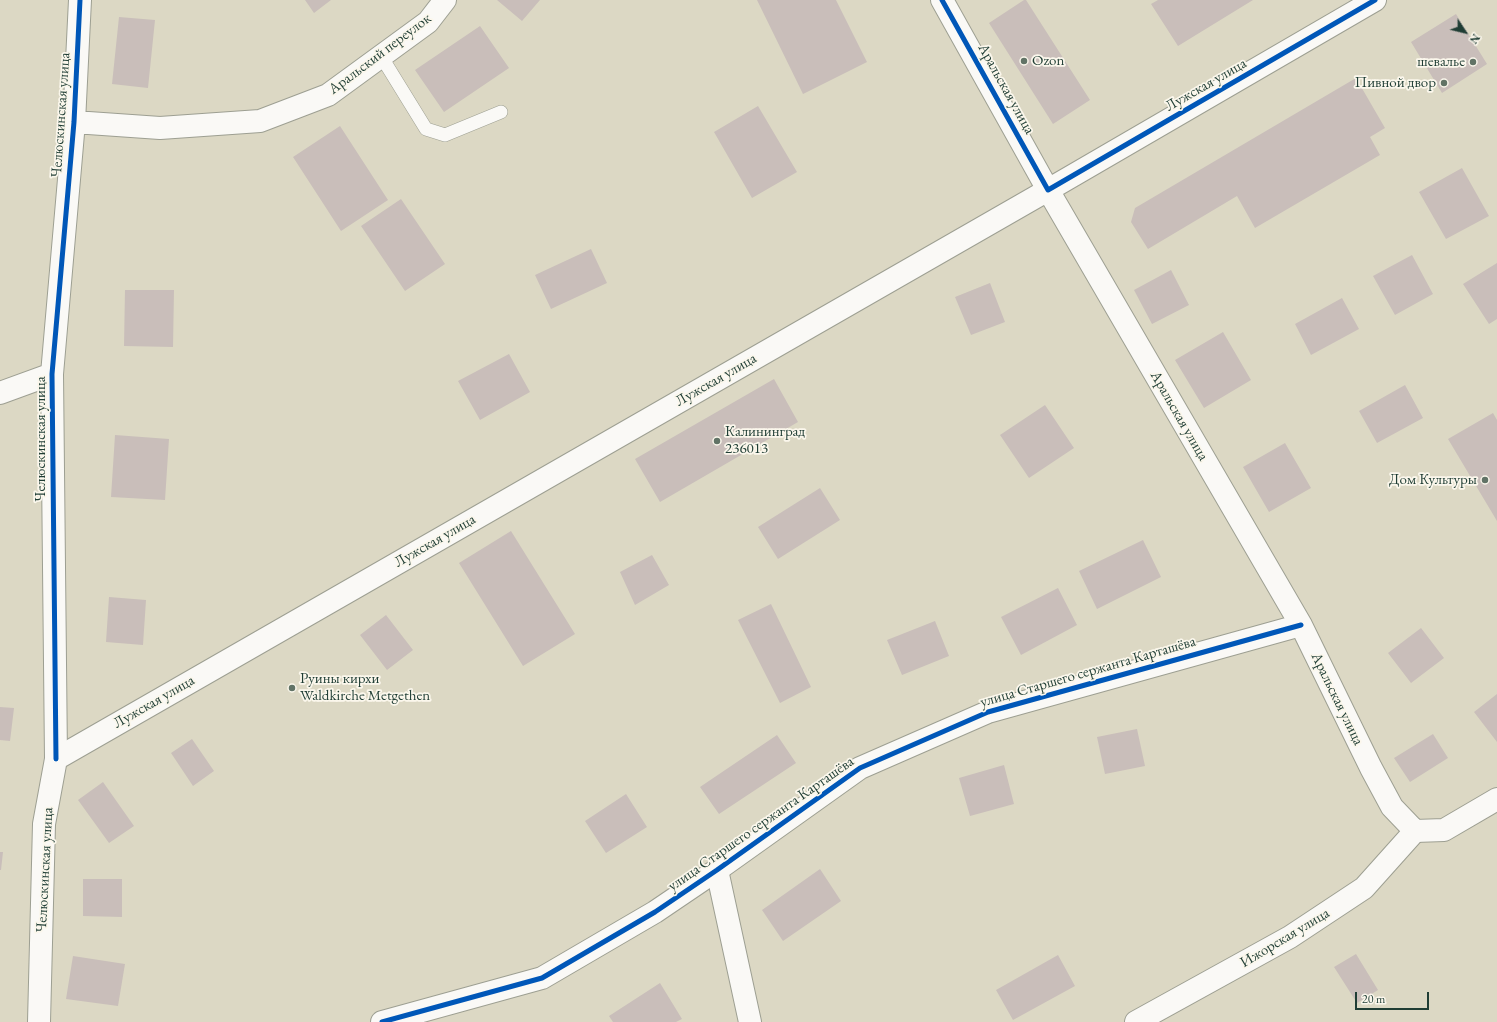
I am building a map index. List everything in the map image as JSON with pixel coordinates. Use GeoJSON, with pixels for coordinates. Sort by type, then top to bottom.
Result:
{"type":"FeatureCollection","features":[{"type":"Feature","properties":{"kind":"street","name":"Челюскинская улица"},"geometry":{"type":"LineString","coordinates":[[39,1022],[44,824],[56,759],[52,374],[74,122],[80,0]]}},
{"type":"Feature","properties":{"kind":"street","name":"Аральский переулок"},"geometry":{"type":"LineString","coordinates":[[74,122],[160,128],[260,121],[328,95],[428,22],[445,0]]}},
{"type":"Feature","properties":{"kind":"street","name":"Аральская улица"},"geometry":{"type":"LineString","coordinates":[[942,0],[1048,190],[1301,625],[1371,768],[1392,807],[1415,831]]}},
{"type":"Feature","properties":{"kind":"street","name":"Лужская улица"},"geometry":{"type":"LineString","coordinates":[[56,759],[1048,190],[1375,0]]}},
{"type":"Feature","properties":{"kind":"street"},"geometry":{"type":"LineString","coordinates":[[0,393],[52,374]]}},
{"type":"Feature","properties":{"kind":"street","name":"улица Старшего сержанта Карташёва"},"geometry":{"type":"LineString","coordinates":[[382,1022],[542,978],[655,912],[717,870],[860,768],[988,712],[1301,625]]}},
{"type":"Feature","properties":{"kind":"street"},"geometry":{"type":"LineString","coordinates":[[1415,831],[1444,830],[1497,799]]}},
{"type":"Feature","properties":{"kind":"street","name":"Ижорская улица"},"geometry":{"type":"LineString","coordinates":[[1136,1022],[1290,936],[1364,888],[1415,831]]}},
{"type":"Feature","properties":{"kind":"street"},"geometry":{"type":"LineString","coordinates":[[717,870],[750,1022]]}},
{"type":"Feature","properties":{"kind":"lane"},"geometry":{"type":"LineString","coordinates":[[381,56],[426,129],[445,135],[501,112]]}},
{"type":"Feature","properties":{"kind":"building"},"geometry":{"type":"Polygon","coordinates":[[[305,0],[331,0],[314,13],[305,0]]]}},
{"type":"Feature","properties":{"kind":"building"},"geometry":{"type":"Polygon","coordinates":[[[497,0],[540,0],[522,21],[497,0]]]}},
{"type":"Feature","properties":{"kind":"building"},"geometry":{"type":"Polygon","coordinates":[[[757,0],[836,0],[867,62],[803,94],[757,0]]]}},
{"type":"Feature","properties":{"kind":"building"},"geometry":{"type":"Polygon","coordinates":[[[1026,0],[1090,100],[1053,124],[989,23],[1026,0]]]}},
{"type":"Feature","properties":{"kind":"building"},"geometry":{"type":"Polygon","coordinates":[[[1158,0],[1253,0],[1178,46],[1151,4],[1158,0]]]}},
{"type":"Feature","properties":{"kind":"building"},"geometry":{"type":"Polygon","coordinates":[[[1456,14],[1487,64],[1442,93],[1411,42],[1456,14]]]}},
{"type":"Feature","properties":{"kind":"building"},"geometry":{"type":"Polygon","coordinates":[[[119,17],[155,20],[148,88],[112,84],[119,17]]]}},
{"type":"Feature","properties":{"kind":"building"},"geometry":{"type":"Polygon","coordinates":[[[480,26],[509,68],[444,112],[415,70],[480,26]]]}},
{"type":"Feature","properties":{"kind":"building"},"geometry":{"type":"Polygon","coordinates":[[[1356,78],[1385,128],[1370,137],[1380,155],[1255,228],[1237,196],[1148,249],[1131,222],[1135,208],[1356,78]]]}},
{"type":"Feature","properties":{"kind":"building"},"geometry":{"type":"Polygon","coordinates":[[[758,106],[797,172],[752,198],[714,132],[758,106]]]}},
{"type":"Feature","properties":{"kind":"building"},"geometry":{"type":"Polygon","coordinates":[[[340,126],[388,200],[341,231],[293,157],[340,126]]]}},
{"type":"Feature","properties":{"kind":"building"},"geometry":{"type":"Polygon","coordinates":[[[1462,168],[1489,216],[1446,239],[1419,192],[1462,168]]]}},
{"type":"Feature","properties":{"kind":"building"},"geometry":{"type":"Polygon","coordinates":[[[401,199],[445,264],[405,291],[361,226],[401,199]]]}},
{"type":"Feature","properties":{"kind":"building"},"geometry":{"type":"Polygon","coordinates":[[[591,249],[607,283],[551,309],[535,275],[591,249]]]}},
{"type":"Feature","properties":{"kind":"building"},"geometry":{"type":"Polygon","coordinates":[[[1412,255],[1433,294],[1395,315],[1373,276],[1412,255]]]}},
{"type":"Feature","properties":{"kind":"building"},"geometry":{"type":"Polygon","coordinates":[[[1497,263],[1497,319],[1489,324],[1463,284],[1497,263]]]}},
{"type":"Feature","properties":{"kind":"building"},"geometry":{"type":"Polygon","coordinates":[[[1171,270],[1189,305],[1152,324],[1134,290],[1171,270]]]}},
{"type":"Feature","properties":{"kind":"building"},"geometry":{"type":"Polygon","coordinates":[[[990,283],[1005,322],[971,335],[955,297],[990,283]]]}},
{"type":"Feature","properties":{"kind":"building"},"geometry":{"type":"Polygon","coordinates":[[[125,290],[174,290],[173,347],[124,346],[125,290]]]}},
{"type":"Feature","properties":{"kind":"building"},"geometry":{"type":"Polygon","coordinates":[[[1342,298],[1359,329],[1311,355],[1295,324],[1342,298]]]}},
{"type":"Feature","properties":{"kind":"building"},"geometry":{"type":"Polygon","coordinates":[[[1223,332],[1251,380],[1204,408],[1175,360],[1223,332]]]}},
{"type":"Feature","properties":{"kind":"building"},"geometry":{"type":"Polygon","coordinates":[[[509,354],[530,392],[480,420],[458,381],[509,354]]]}},
{"type":"Feature","properties":{"kind":"building"},"geometry":{"type":"Polygon","coordinates":[[[774,379],[798,422],[660,502],[635,459],[774,379]]]}},
{"type":"Feature","properties":{"kind":"building"},"geometry":{"type":"Polygon","coordinates":[[[1405,385],[1423,418],[1377,443],[1359,411],[1405,385]]]}},
{"type":"Feature","properties":{"kind":"building"},"geometry":{"type":"Polygon","coordinates":[[[1045,405],[1074,448],[1029,478],[1000,435],[1045,405]]]}},
{"type":"Feature","properties":{"kind":"building","name":"Дом Культуры"},"geometry":{"type":"Polygon","coordinates":[[[1493,413],[1497,420],[1497,521],[1448,439],[1493,413]]]}},
{"type":"Feature","properties":{"kind":"building"},"geometry":{"type":"Polygon","coordinates":[[[115,435],[169,439],[165,500],[111,497],[115,435]]]}},
{"type":"Feature","properties":{"kind":"building"},"geometry":{"type":"Polygon","coordinates":[[[1285,443],[1311,488],[1269,512],[1243,467],[1285,443]]]}},
{"type":"Feature","properties":{"kind":"building"},"geometry":{"type":"Polygon","coordinates":[[[820,488],[840,520],[778,559],[758,527],[820,488]]]}},
{"type":"Feature","properties":{"kind":"building"},"geometry":{"type":"Polygon","coordinates":[[[511,531],[575,634],[523,666],[459,563],[511,531]]]}},
{"type":"Feature","properties":{"kind":"building"},"geometry":{"type":"Polygon","coordinates":[[[1143,540],[1161,577],[1097,609],[1079,571],[1143,540]]]}},
{"type":"Feature","properties":{"kind":"building"},"geometry":{"type":"Polygon","coordinates":[[[652,555],[669,585],[635,605],[620,572],[652,555]]]}},
{"type":"Feature","properties":{"kind":"building"},"geometry":{"type":"Polygon","coordinates":[[[1058,588],[1077,625],[1021,655],[1001,617],[1058,588]]]}},
{"type":"Feature","properties":{"kind":"building"},"geometry":{"type":"Polygon","coordinates":[[[109,597],[146,600],[143,645],[106,642],[109,597]]]}},
{"type":"Feature","properties":{"kind":"building"},"geometry":{"type":"Polygon","coordinates":[[[771,604],[811,687],[780,703],[738,620],[771,604]]]}},
{"type":"Feature","properties":{"kind":"building"},"geometry":{"type":"Polygon","coordinates":[[[386,615],[413,650],[387,670],[360,635],[386,615]]]}},
{"type":"Feature","properties":{"kind":"building"},"geometry":{"type":"Polygon","coordinates":[[[935,621],[949,656],[902,675],[887,640],[935,621]]]}},
{"type":"Feature","properties":{"kind":"building"},"geometry":{"type":"Polygon","coordinates":[[[1421,628],[1444,658],[1411,683],[1388,653],[1421,628]]]}},
{"type":"Feature","properties":{"kind":"building"},"geometry":{"type":"Polygon","coordinates":[[[1497,694],[1497,742],[1474,712],[1497,694]]]}},
{"type":"Feature","properties":{"kind":"building"},"geometry":{"type":"Polygon","coordinates":[[[0,707],[14,708],[10,741],[0,740],[0,707]]]}},
{"type":"Feature","properties":{"kind":"building"},"geometry":{"type":"Polygon","coordinates":[[[1137,729],[1145,766],[1105,774],[1097,737],[1137,729]]]}},
{"type":"Feature","properties":{"kind":"building"},"geometry":{"type":"Polygon","coordinates":[[[1433,734],[1448,758],[1410,782],[1394,758],[1433,734]]]}},
{"type":"Feature","properties":{"kind":"building"},"geometry":{"type":"Polygon","coordinates":[[[777,735],[796,763],[719,814],[700,787],[777,735]]]}},
{"type":"Feature","properties":{"kind":"building"},"geometry":{"type":"Polygon","coordinates":[[[192,739],[214,771],[193,786],[171,753],[192,739]]]}},
{"type":"Feature","properties":{"kind":"building"},"geometry":{"type":"Polygon","coordinates":[[[1004,765],[1014,804],[970,816],[959,778],[1004,765]]]}},
{"type":"Feature","properties":{"kind":"building"},"geometry":{"type":"Polygon","coordinates":[[[103,782],[134,826],[109,843],[78,800],[103,782]]]}},
{"type":"Feature","properties":{"kind":"building"},"geometry":{"type":"Polygon","coordinates":[[[626,794],[647,827],[606,853],[585,821],[626,794]]]}},
{"type":"Feature","properties":{"kind":"building"},"geometry":{"type":"Polygon","coordinates":[[[0,852],[3,852],[1,870],[0,870],[0,852]]]}},
{"type":"Feature","properties":{"kind":"building"},"geometry":{"type":"Polygon","coordinates":[[[820,869],[841,901],[783,941],[762,910],[820,869]]]}},
{"type":"Feature","properties":{"kind":"building"},"geometry":{"type":"Polygon","coordinates":[[[83,879],[122,879],[122,917],[83,916],[83,879]]]}},
{"type":"Feature","properties":{"kind":"building"},"geometry":{"type":"Polygon","coordinates":[[[1356,954],[1378,990],[1357,1003],[1334,967],[1356,954]]]}},
{"type":"Feature","properties":{"kind":"building"},"geometry":{"type":"Polygon","coordinates":[[[1058,955],[1075,986],[1013,1020],[996,990],[1058,955]]]}},
{"type":"Feature","properties":{"kind":"building"},"geometry":{"type":"Polygon","coordinates":[[[73,956],[125,964],[118,1006],[66,999],[73,956]]]}},
{"type":"Feature","properties":{"kind":"building"},"geometry":{"type":"Polygon","coordinates":[[[660,983],[682,1019],[676,1022],[613,1022],[609,1016],[660,983]]]}},
{"type":"Feature","properties":{"kind":"cycle path"},"geometry":{"type":"LineString","coordinates":[[56,759],[52,374],[74,122],[80,0]]}},
{"type":"Feature","properties":{"kind":"cycle path"},"geometry":{"type":"LineString","coordinates":[[942,0],[1048,190],[1375,0]]}},
{"type":"Feature","properties":{"kind":"cycle path"},"geometry":{"type":"LineString","coordinates":[[382,1022],[542,978],[655,912],[717,870],[860,768],[988,712],[1301,625]]}},
{"type":"Feature","properties":{"kind":"place","name":"Ozon"},"geometry":{"type":"Point","coordinates":[1024,61]}},
{"type":"Feature","properties":{"kind":"place","name":"шевалье"},"geometry":{"type":"Point","coordinates":[1473,62]}},
{"type":"Feature","properties":{"kind":"place","name":"Пивной двор"},"geometry":{"type":"Point","coordinates":[1444,83]}},
{"type":"Feature","properties":{"kind":"place","name":"Калининград 236013"},"geometry":{"type":"Point","coordinates":[717,441]}},
{"type":"Feature","properties":{"kind":"place","name":"Дом Культуры"},"geometry":{"type":"Point","coordinates":[1485,480]}},
{"type":"Feature","properties":{"kind":"place","name":"Руины кирхи Waldkirche Metgethen"},"geometry":{"type":"Point","coordinates":[292,688]}}]}
